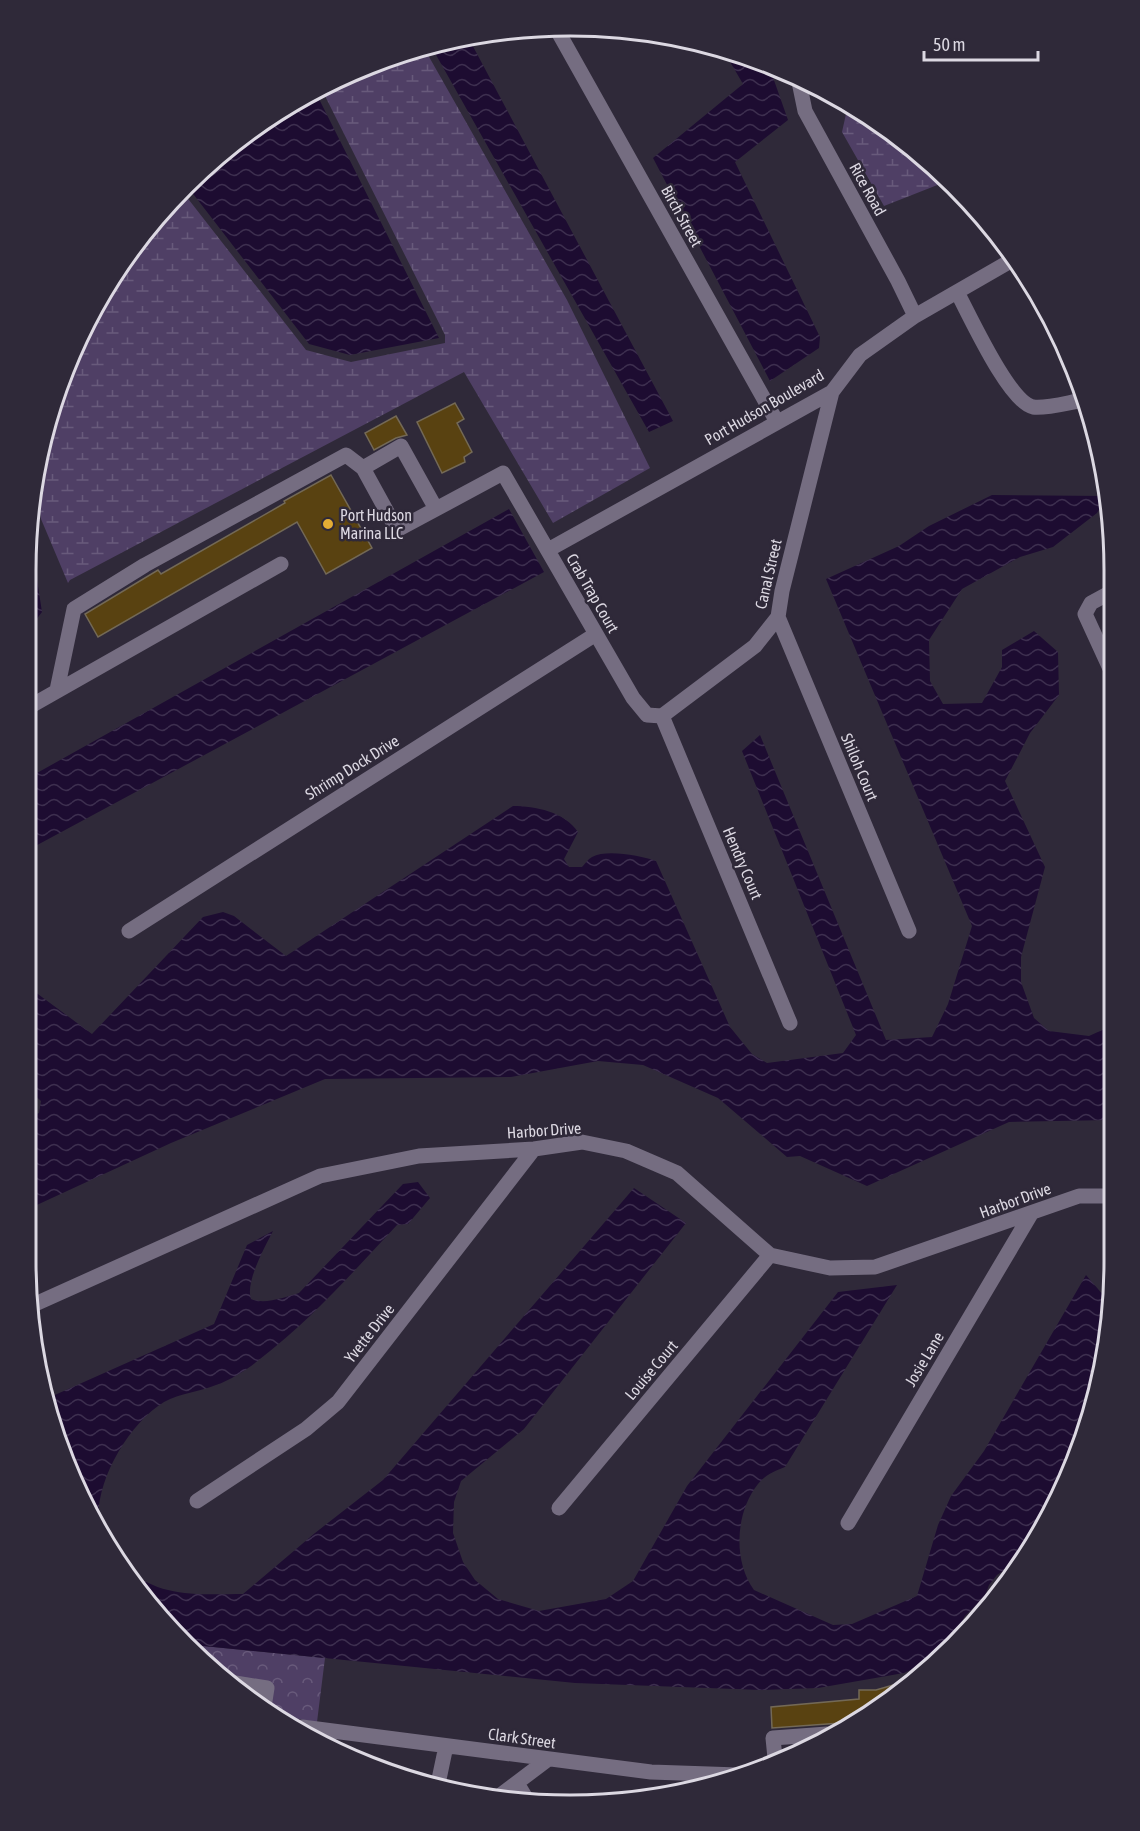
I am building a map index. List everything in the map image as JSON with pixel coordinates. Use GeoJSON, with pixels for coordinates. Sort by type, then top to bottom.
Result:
{"type":"FeatureCollection","features":[{"type":"Feature","properties":{"kind":"street","name":"Birch Street"},"geometry":{"type":"LineString","coordinates":[[561,36],[777,422]]}},
{"type":"Feature","properties":{"kind":"street","name":"Rice Road"},"geometry":{"type":"LineString","coordinates":[[800,89],[805,111],[915,316]]}},
{"type":"Feature","properties":{"kind":"street","name":"Port Hudson Boulevard"},"geometry":{"type":"LineString","coordinates":[[548,550],[832,392],[860,355],[915,316],[1007,264]]}},
{"type":"Feature","properties":{"kind":"street"},"geometry":{"type":"LineString","coordinates":[[957,292],[1012,392],[1023,403],[1035,407],[1077,401]]}},
{"type":"Feature","properties":{"kind":"street","name":"Canal Street"},"geometry":{"type":"LineString","coordinates":[[662,716],[755,646],[778,617],[782,591],[832,392]]}},
{"type":"Feature","properties":{"kind":"street"},"geometry":{"type":"LineString","coordinates":[[57,690],[74,609],[145,566],[346,455],[363,468],[397,530],[436,509],[401,446],[363,468]]}},
{"type":"Feature","properties":{"kind":"street","name":"Crab Trap Court"},"geometry":{"type":"LineString","coordinates":[[436,509],[503,473],[633,698],[647,715],[662,716]]}},
{"type":"Feature","properties":{"kind":"street"},"geometry":{"type":"LineString","coordinates":[[36,703],[281,564]]}},
{"type":"Feature","properties":{"kind":"street"},"geometry":{"type":"LineString","coordinates":[[1104,596],[1091,603],[1085,614],[1104,655]]}},
{"type":"Feature","properties":{"kind":"street","name":"Shiloh Court"},"geometry":{"type":"LineString","coordinates":[[778,617],[909,931]]}},
{"type":"Feature","properties":{"kind":"street","name":"Shrimp Dock Drive"},"geometry":{"type":"LineString","coordinates":[[129,931],[596,634]]}},
{"type":"Feature","properties":{"kind":"street","name":"Hendry Court"},"geometry":{"type":"LineString","coordinates":[[662,716],[790,1023]]}},
{"type":"Feature","properties":{"kind":"street","name":"Harbor Drive"},"geometry":{"type":"LineString","coordinates":[[38,1303],[320,1176],[419,1156],[534,1149],[582,1142],[626,1151],[678,1173],[770,1255],[830,1268],[875,1267],[1079,1196],[1104,1196]]}},
{"type":"Feature","properties":{"kind":"street","name":"Yvette Drive"},"geometry":{"type":"LineString","coordinates":[[197,1501],[306,1429],[338,1402],[534,1149]]}},
{"type":"Feature","properties":{"kind":"street","name":"Josie Lane"},"geometry":{"type":"LineString","coordinates":[[848,1523],[1031,1214]]}},
{"type":"Feature","properties":{"kind":"street","name":"Louise Court"},"geometry":{"type":"LineString","coordinates":[[559,1508],[770,1255]]}},
{"type":"Feature","properties":{"kind":"street"},"geometry":{"type":"LineString","coordinates":[[244,1685],[267,1688],[265,1699]]}},
{"type":"Feature","properties":{"kind":"street","name":"Clark Street"},"geometry":{"type":"LineString","coordinates":[[313,1728],[651,1772],[720,1774]]}},
{"type":"Feature","properties":{"kind":"street"},"geometry":{"type":"LineString","coordinates":[[775,1754],[773,1738],[815,1735]]}},
{"type":"Feature","properties":{"kind":"street"},"geometry":{"type":"LineString","coordinates":[[439,1779],[446,1746]]}},
{"type":"Feature","properties":{"kind":"street"},"geometry":{"type":"LineString","coordinates":[[506,1791],[547,1760]]}},
{"type":"Feature","properties":{"kind":"street"},"geometry":{"type":"LineString","coordinates":[[517,1783],[523,1793]]}},
{"type":"Feature","properties":{"kind":"green space"},"geometry":{"type":"Polygon","coordinates":[[[428,55],[567,300],[650,468],[553,523],[464,372],[68,583],[40,511],[46,466],[64,398],[91,334],[126,273],[146,245],[187,198],[306,350],[351,362],[445,343],[445,335],[325,96],[398,64],[428,55]]]}},
{"type":"Feature","properties":{"kind":"green space"},"geometry":{"type":"Polygon","coordinates":[[[846,113],[895,146],[939,184],[884,206],[842,132],[846,113]]]}},
{"type":"Feature","properties":{"kind":"green space"},"geometry":{"type":"Polygon","coordinates":[[[200,1646],[325,1658],[317,1722],[296,1719],[273,1705],[245,1685],[200,1646]]]}},
{"type":"Feature","properties":{"kind":"water"},"geometry":{"type":"Polygon","coordinates":[[[472,45],[673,421],[649,432],[435,53],[472,45]]]}},
{"type":"Feature","properties":{"kind":"water"},"geometry":{"type":"Polygon","coordinates":[[[729,60],[773,76],[788,120],[735,162],[820,337],[819,348],[770,381],[653,158],[743,84],[729,60]]]}},
{"type":"Feature","properties":{"kind":"water"},"geometry":{"type":"Polygon","coordinates":[[[319,99],[439,338],[350,355],[309,344],[192,192],[245,146],[273,126],[319,99]]]}},
{"type":"Feature","properties":{"kind":"water"},"geometry":{"type":"Polygon","coordinates":[[[992,495],[1098,496],[1100,508],[1097,513],[1053,547],[1020,557],[962,589],[929,640],[930,681],[943,704],[982,703],[1002,667],[1002,650],[1034,631],[1058,652],[1059,695],[1030,733],[1005,781],[1045,867],[1021,957],[1021,982],[1034,1018],[1049,1031],[1089,1036],[1104,1029],[1104,1120],[1009,1122],[867,1186],[800,1156],[787,1157],[718,1098],[643,1065],[598,1061],[511,1077],[325,1079],[171,1143],[36,1205],[36,1114],[39,1113],[41,1101],[36,1096],[36,993],[92,1034],[203,917],[223,912],[234,916],[286,956],[513,806],[531,807],[549,812],[558,815],[572,825],[578,832],[564,859],[569,867],[582,867],[592,857],[615,853],[656,861],[730,1027],[752,1054],[767,1063],[843,1053],[856,1035],[742,751],[760,735],[886,1040],[932,1037],[948,1004],[972,926],[826,579],[899,546],[929,526],[992,495]]]}},
{"type":"Feature","properties":{"kind":"water"},"geometry":{"type":"Polygon","coordinates":[[[509,509],[544,572],[36,846],[36,774],[509,509]]]}},
{"type":"Feature","properties":{"kind":"water"},"geometry":{"type":"Polygon","coordinates":[[[36,573],[42,612],[36,620],[36,573]]]}},
{"type":"Feature","properties":{"kind":"water"},"geometry":{"type":"Polygon","coordinates":[[[418,1182],[430,1198],[408,1224],[397,1225],[297,1328],[250,1367],[228,1380],[164,1402],[151,1412],[126,1440],[107,1474],[99,1512],[64,1433],[53,1396],[214,1324],[247,1245],[273,1231],[253,1274],[251,1299],[269,1301],[299,1293],[403,1184],[418,1182]]]}},
{"type":"Feature","properties":{"kind":"water"},"geometry":{"type":"Polygon","coordinates":[[[634,1188],[686,1223],[524,1429],[461,1481],[454,1502],[453,1533],[463,1562],[475,1580],[498,1599],[539,1611],[606,1599],[633,1581],[687,1486],[838,1292],[897,1285],[785,1467],[764,1478],[750,1496],[739,1537],[743,1565],[754,1590],[833,1625],[852,1624],[917,1596],[938,1525],[951,1496],[984,1451],[1086,1275],[1103,1295],[1094,1365],[1086,1399],[1076,1433],[1049,1497],[1014,1558],[989,1585],[985,1596],[965,1616],[948,1639],[916,1668],[904,1673],[818,1688],[761,1690],[575,1683],[200,1646],[141,1579],[154,1586],[183,1593],[243,1594],[315,1533],[383,1480],[634,1188]]]}},
{"type":"Feature","properties":{"kind":"building"},"geometry":{"type":"Polygon","coordinates":[[[455,403],[464,419],[457,423],[472,452],[464,457],[465,462],[442,473],[417,422],[455,403]]]}},
{"type":"Feature","properties":{"kind":"building"},"geometry":{"type":"Polygon","coordinates":[[[396,416],[407,435],[396,438],[374,450],[365,433],[396,416]]]}},
{"type":"Feature","properties":{"kind":"building"},"geometry":{"type":"Polygon","coordinates":[[[331,475],[372,548],[326,574],[297,522],[98,637],[85,614],[158,570],[161,574],[331,475]]]}},
{"type":"Feature","properties":{"kind":"building"},"geometry":{"type":"Polygon","coordinates":[[[896,1684],[836,1723],[772,1728],[771,1707],[859,1699],[859,1690],[876,1690],[896,1684]]]}},
{"type":"Feature","properties":{"kind":"place","name":"Port Hudson Marina LLC"},"geometry":{"type":"Point","coordinates":[328,524]}}]}
